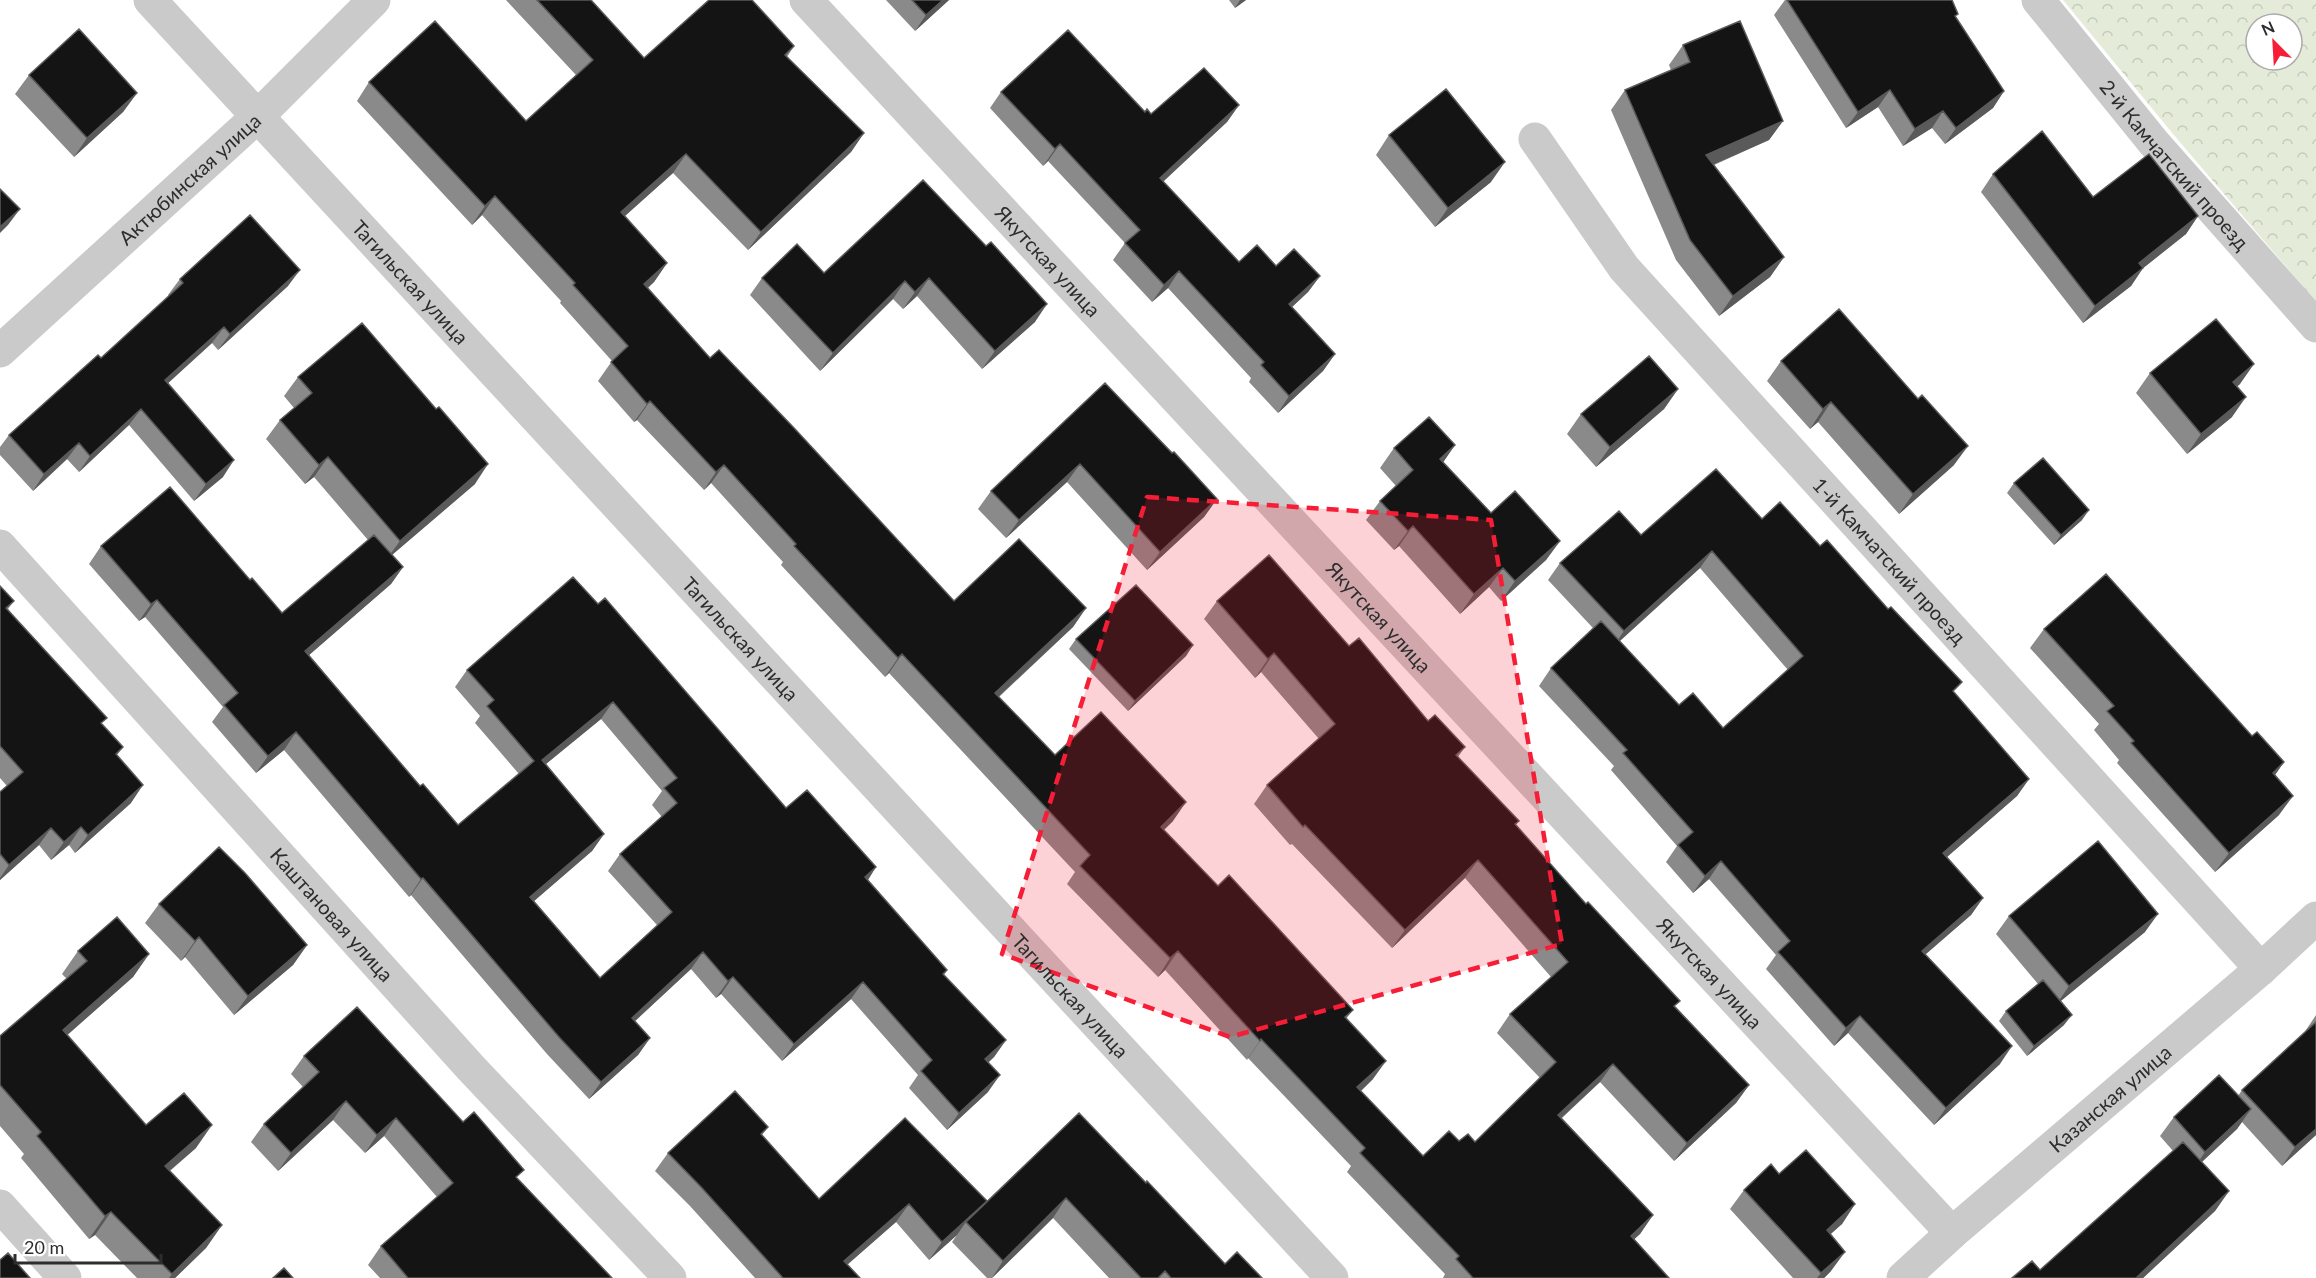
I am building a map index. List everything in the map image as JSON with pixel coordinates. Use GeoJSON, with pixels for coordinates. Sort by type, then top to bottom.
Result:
{"type":"FeatureCollection","features":[{"type":"Feature","properties":{"kind":"street","name":"Тагильская улица"},"geometry":{"type":"LineString","coordinates":[[150,0],[1332,1278]]}},
{"type":"Feature","properties":{"kind":"street","name":"Актюбинская улица"},"geometry":{"type":"LineString","coordinates":[[0,351],[256,117],[374,0]]}},
{"type":"Feature","properties":{"kind":"street","name":"Якутская улица"},"geometry":{"type":"LineString","coordinates":[[806,0],[1952,1233]]}},
{"type":"Feature","properties":{"kind":"street","name":"2-й Камчатский проезд"},"geometry":{"type":"LineString","coordinates":[[2038,0],[2154,143],[2316,326]]}},
{"type":"Feature","properties":{"kind":"street","name":"1-й Камчатский проезд"},"geometry":{"type":"LineString","coordinates":[[1535,139],[1624,268],[2261,969]]}},
{"type":"Feature","properties":{"kind":"street","name":"Каштановая улица"},"geometry":{"type":"LineString","coordinates":[[0,546],[471,1068],[670,1278]]}},
{"type":"Feature","properties":{"kind":"street","name":"Казанская улица"},"geometry":{"type":"LineString","coordinates":[[1903,1278],[1952,1233],[2261,969],[2316,918]]}},
{"type":"Feature","properties":{"kind":"street"},"geometry":{"type":"LineString","coordinates":[[0,1206],[65,1278]]}},
{"type":"Feature","properties":{"kind":"highlighted area"},"geometry":{"type":"Polygon","coordinates":[[[1147,497],[1491,520],[1562,944],[1230,1037],[1002,954],[1147,497]]]}},
{"type":"Feature","properties":{"kind":"green space"},"geometry":{"type":"Polygon","coordinates":[[[2063,0],[2316,0],[2316,302],[2173,134],[2063,0]]]}},
{"type":"Feature","properties":{"kind":"building"},"geometry":{"type":"Polygon","coordinates":[[[537,0],[591,0],[644,58],[709,0],[752,0],[794,46],[785,55],[864,133],[761,232],[686,154],[621,212],[667,263],[644,284],[710,358],[719,350],[954,601],[1019,539],[1086,608],[995,693],[1055,755],[1101,712],[1186,802],[1161,827],[1218,886],[1229,875],[1353,1010],[1345,1017],[1386,1061],[1357,1087],[1423,1156],[1449,1131],[1459,1141],[1468,1134],[1475,1142],[1556,1062],[1510,1014],[1568,962],[1478,860],[1405,930],[1305,825],[1303,827],[1267,785],[1335,724],[1274,653],[1268,659],[1217,601],[1269,555],[1349,646],[1359,638],[1428,721],[1435,715],[1465,747],[1456,755],[1519,821],[1515,824],[1586,904],[1588,902],[1680,1001],[1674,1006],[1749,1085],[1687,1143],[1613,1064],[1558,1115],[1653,1215],[1631,1236],[1669,1278],[1473,1278],[1456,1259],[1459,1256],[1360,1153],[1365,1148],[1261,1039],[1260,1041],[1178,951],[1170,958],[1080,866],[1090,855],[902,654],[898,658],[794,546],[796,544],[724,465],[716,472],[650,401],[647,404],[611,362],[628,346],[573,285],[575,283],[495,196],[485,206],[369,82],[435,21],[526,121],[593,60],[537,0]]]}},
{"type":"Feature","properties":{"kind":"building"},"geometry":{"type":"Polygon","coordinates":[[[912,0],[943,0],[926,15],[912,0]]]}},
{"type":"Feature","properties":{"kind":"building"},"geometry":{"type":"Polygon","coordinates":[[[1787,0],[1952,0],[1958,14],[1955,16],[2004,91],[1956,128],[1943,111],[1915,129],[1890,90],[1858,112],[1787,0]]]}},
{"type":"Feature","properties":{"kind":"building"},"geometry":{"type":"Polygon","coordinates":[[[1740,21],[1783,121],[1706,155],[1784,257],[1733,296],[1690,240],[1625,90],[1690,62],[1683,45],[1740,21]]]}},
{"type":"Feature","properties":{"kind":"building"},"geometry":{"type":"Polygon","coordinates":[[[79,29],[137,93],[87,138],[29,75],[79,29]]]}},
{"type":"Feature","properties":{"kind":"building"},"geometry":{"type":"Polygon","coordinates":[[[1068,30],[1145,112],[1147,109],[1151,114],[1204,68],[1239,105],[1160,178],[1239,262],[1257,245],[1276,266],[1294,249],[1320,276],[1289,304],[1335,354],[1289,396],[1261,365],[1264,362],[1179,271],[1164,285],[1125,243],[1140,230],[1060,144],[1055,149],[1001,92],[1068,30]]]}},
{"type":"Feature","properties":{"kind":"building"},"geometry":{"type":"Polygon","coordinates":[[[1446,89],[1505,162],[1448,208],[1389,135],[1446,89]]]}},
{"type":"Feature","properties":{"kind":"building"},"geometry":{"type":"Polygon","coordinates":[[[2042,131],[2093,197],[2149,154],[2198,216],[2139,263],[2143,268],[2095,306],[1993,174],[2042,131]]]}},
{"type":"Feature","properties":{"kind":"building"},"geometry":{"type":"Polygon","coordinates":[[[923,180],[986,246],[991,242],[1047,304],[995,351],[929,278],[915,292],[905,281],[833,353],[762,278],[797,244],[824,273],[923,180]]]}},
{"type":"Feature","properties":{"kind":"building"},"geometry":{"type":"Polygon","coordinates":[[[0,189],[20,209],[0,227],[0,189]]]}},
{"type":"Feature","properties":{"kind":"building"},"geometry":{"type":"Polygon","coordinates":[[[250,215],[300,270],[230,334],[224,327],[165,380],[234,460],[206,484],[141,409],[90,456],[79,443],[44,474],[9,435],[98,355],[101,358],[183,283],[180,279],[250,215]]]}},
{"type":"Feature","properties":{"kind":"building"},"geometry":{"type":"Polygon","coordinates":[[[1839,309],[1918,399],[1922,395],[1968,446],[1913,494],[1831,402],[1823,409],[1781,361],[1839,309]]]}},
{"type":"Feature","properties":{"kind":"building"},"geometry":{"type":"Polygon","coordinates":[[[2216,319],[2254,364],[2233,382],[2246,397],[2201,434],[2150,373],[2216,319]]]}},
{"type":"Feature","properties":{"kind":"building"},"geometry":{"type":"Polygon","coordinates":[[[362,323],[436,409],[439,407],[488,464],[400,541],[328,457],[319,465],[280,420],[312,393],[298,377],[362,323]]]}},
{"type":"Feature","properties":{"kind":"building"},"geometry":{"type":"Polygon","coordinates":[[[1649,356],[1678,389],[1610,447],[1581,414],[1649,356]]]}},
{"type":"Feature","properties":{"kind":"building"},"geometry":{"type":"Polygon","coordinates":[[[1105,383],[1217,499],[1160,552],[1080,464],[1019,520],[991,491],[1105,383]]]}},
{"type":"Feature","properties":{"kind":"building"},"geometry":{"type":"Polygon","coordinates":[[[1429,417],[1455,445],[1440,459],[1491,513],[1515,491],[1560,541],[1515,581],[1503,568],[1474,594],[1413,526],[1408,531],[1380,501],[1413,470],[1394,448],[1429,417]]]}},
{"type":"Feature","properties":{"kind":"building"},"geometry":{"type":"Polygon","coordinates":[[[2043,458],[2089,510],[2061,535],[2014,483],[2043,458]]]}},
{"type":"Feature","properties":{"kind":"building"},"geometry":{"type":"Polygon","coordinates":[[[1716,469],[1762,519],[1780,502],[1820,546],[1827,540],[1888,609],[1891,607],[1962,682],[1953,691],[2029,779],[1943,853],[1983,898],[1922,951],[2012,1046],[1946,1108],[1860,1016],[1846,1028],[1778,952],[1790,941],[1721,861],[1705,876],[1678,845],[1693,832],[1623,753],[1627,750],[1551,668],[1601,621],[1679,705],[1693,693],[1723,728],[1803,656],[1712,551],[1624,631],[1560,563],[1619,511],[1641,535],[1716,469]]]}},
{"type":"Feature","properties":{"kind":"building"},"geometry":{"type":"Polygon","coordinates":[[[170,487],[250,580],[252,578],[282,613],[374,535],[403,567],[305,651],[420,786],[423,784],[458,825],[534,761],[487,706],[494,700],[467,670],[573,577],[598,604],[605,598],[786,808],[807,790],[876,867],[865,877],[947,970],[943,974],[1006,1040],[985,1059],[1000,1075],[959,1113],[921,1071],[932,1060],[863,982],[794,1044],[733,977],[728,981],[703,952],[632,1018],[650,1038],[601,1082],[559,1037],[423,878],[421,879],[296,732],[268,756],[224,705],[238,693],[157,600],[151,604],[101,546],[170,487]],[[613,702],[542,760],[604,834],[530,897],[600,978],[672,912],[620,854],[677,803],[664,788],[677,778],[613,702]]]}},
{"type":"Feature","properties":{"kind":"building"},"geometry":{"type":"Polygon","coordinates":[[[2106,574],[2252,736],[2257,732],[2284,762],[2273,773],[2293,796],[2229,853],[2131,743],[2134,741],[2107,711],[2114,706],[2044,629],[2106,574]]]}},
{"type":"Feature","properties":{"kind":"building"},"geometry":{"type":"Polygon","coordinates":[[[1136,585],[1193,645],[1135,701],[1076,639],[1136,585]]]}},
{"type":"Feature","properties":{"kind":"building"},"geometry":{"type":"Polygon","coordinates":[[[0,586],[14,601],[6,608],[107,718],[101,723],[123,747],[116,754],[143,785],[88,835],[81,827],[64,842],[51,828],[9,865],[0,854],[0,792],[23,772],[0,746],[0,586]]]}},
{"type":"Feature","properties":{"kind":"building"},"geometry":{"type":"Polygon","coordinates":[[[2098,841],[2158,914],[2069,986],[2009,916],[2098,841]]]}},
{"type":"Feature","properties":{"kind":"building"},"geometry":{"type":"Polygon","coordinates":[[[219,847],[245,873],[307,945],[248,996],[199,937],[195,941],[159,904],[219,847]]]}},
{"type":"Feature","properties":{"kind":"building"},"geometry":{"type":"Polygon","coordinates":[[[117,917],[149,954],[63,1030],[146,1125],[184,1093],[212,1125],[165,1166],[222,1225],[172,1274],[111,1212],[105,1216],[37,1136],[41,1132],[0,1085],[0,1036],[87,961],[78,951],[117,917]]]}},
{"type":"Feature","properties":{"kind":"building"},"geometry":{"type":"Polygon","coordinates":[[[2043,980],[2072,1015],[2034,1046],[2006,1011],[2043,980]]]}},
{"type":"Feature","properties":{"kind":"building"},"geometry":{"type":"Polygon","coordinates":[[[357,1007],[463,1122],[474,1112],[524,1170],[516,1177],[612,1278],[408,1278],[381,1246],[453,1183],[396,1118],[377,1135],[346,1101],[291,1153],[264,1124],[319,1072],[304,1056],[357,1007]]]}},
{"type":"Feature","properties":{"kind":"building"},"geometry":{"type":"Polygon","coordinates":[[[2316,1022],[2316,1129],[2295,1147],[2242,1090],[2316,1022]]]}},
{"type":"Feature","properties":{"kind":"building"},"geometry":{"type":"Polygon","coordinates":[[[2219,1075],[2251,1109],[2205,1152],[2174,1117],[2219,1075]]]}},
{"type":"Feature","properties":{"kind":"building"},"geometry":{"type":"Polygon","coordinates":[[[735,1091],[768,1127],[761,1134],[819,1199],[905,1118],[987,1201],[942,1242],[909,1204],[844,1261],[860,1278],[783,1278],[668,1153],[735,1091]]]}},
{"type":"Feature","properties":{"kind":"building"},"geometry":{"type":"Polygon","coordinates":[[[1079,1113],[1225,1264],[1237,1252],[1262,1278],[1171,1278],[1165,1271],[1158,1278],[1141,1278],[1066,1198],[1003,1261],[966,1222],[1079,1113]]]}},
{"type":"Feature","properties":{"kind":"building"},"geometry":{"type":"Polygon","coordinates":[[[2183,1142],[2229,1191],[2136,1278],[2012,1278],[2032,1261],[2040,1270],[2183,1142]]]}},
{"type":"Feature","properties":{"kind":"building"},"geometry":{"type":"Polygon","coordinates":[[[1806,1150],[1855,1204],[1827,1230],[1845,1252],[1821,1273],[1744,1190],[1771,1164],[1779,1174],[1806,1150]]]}},
{"type":"Feature","properties":{"kind":"building"},"geometry":{"type":"Polygon","coordinates":[[[8,1253],[30,1278],[0,1278],[0,1260],[8,1253]]]}},
{"type":"Feature","properties":{"kind":"building"},"geometry":{"type":"Polygon","coordinates":[[[284,1268],[293,1278],[273,1278],[284,1268]]]}}]}
